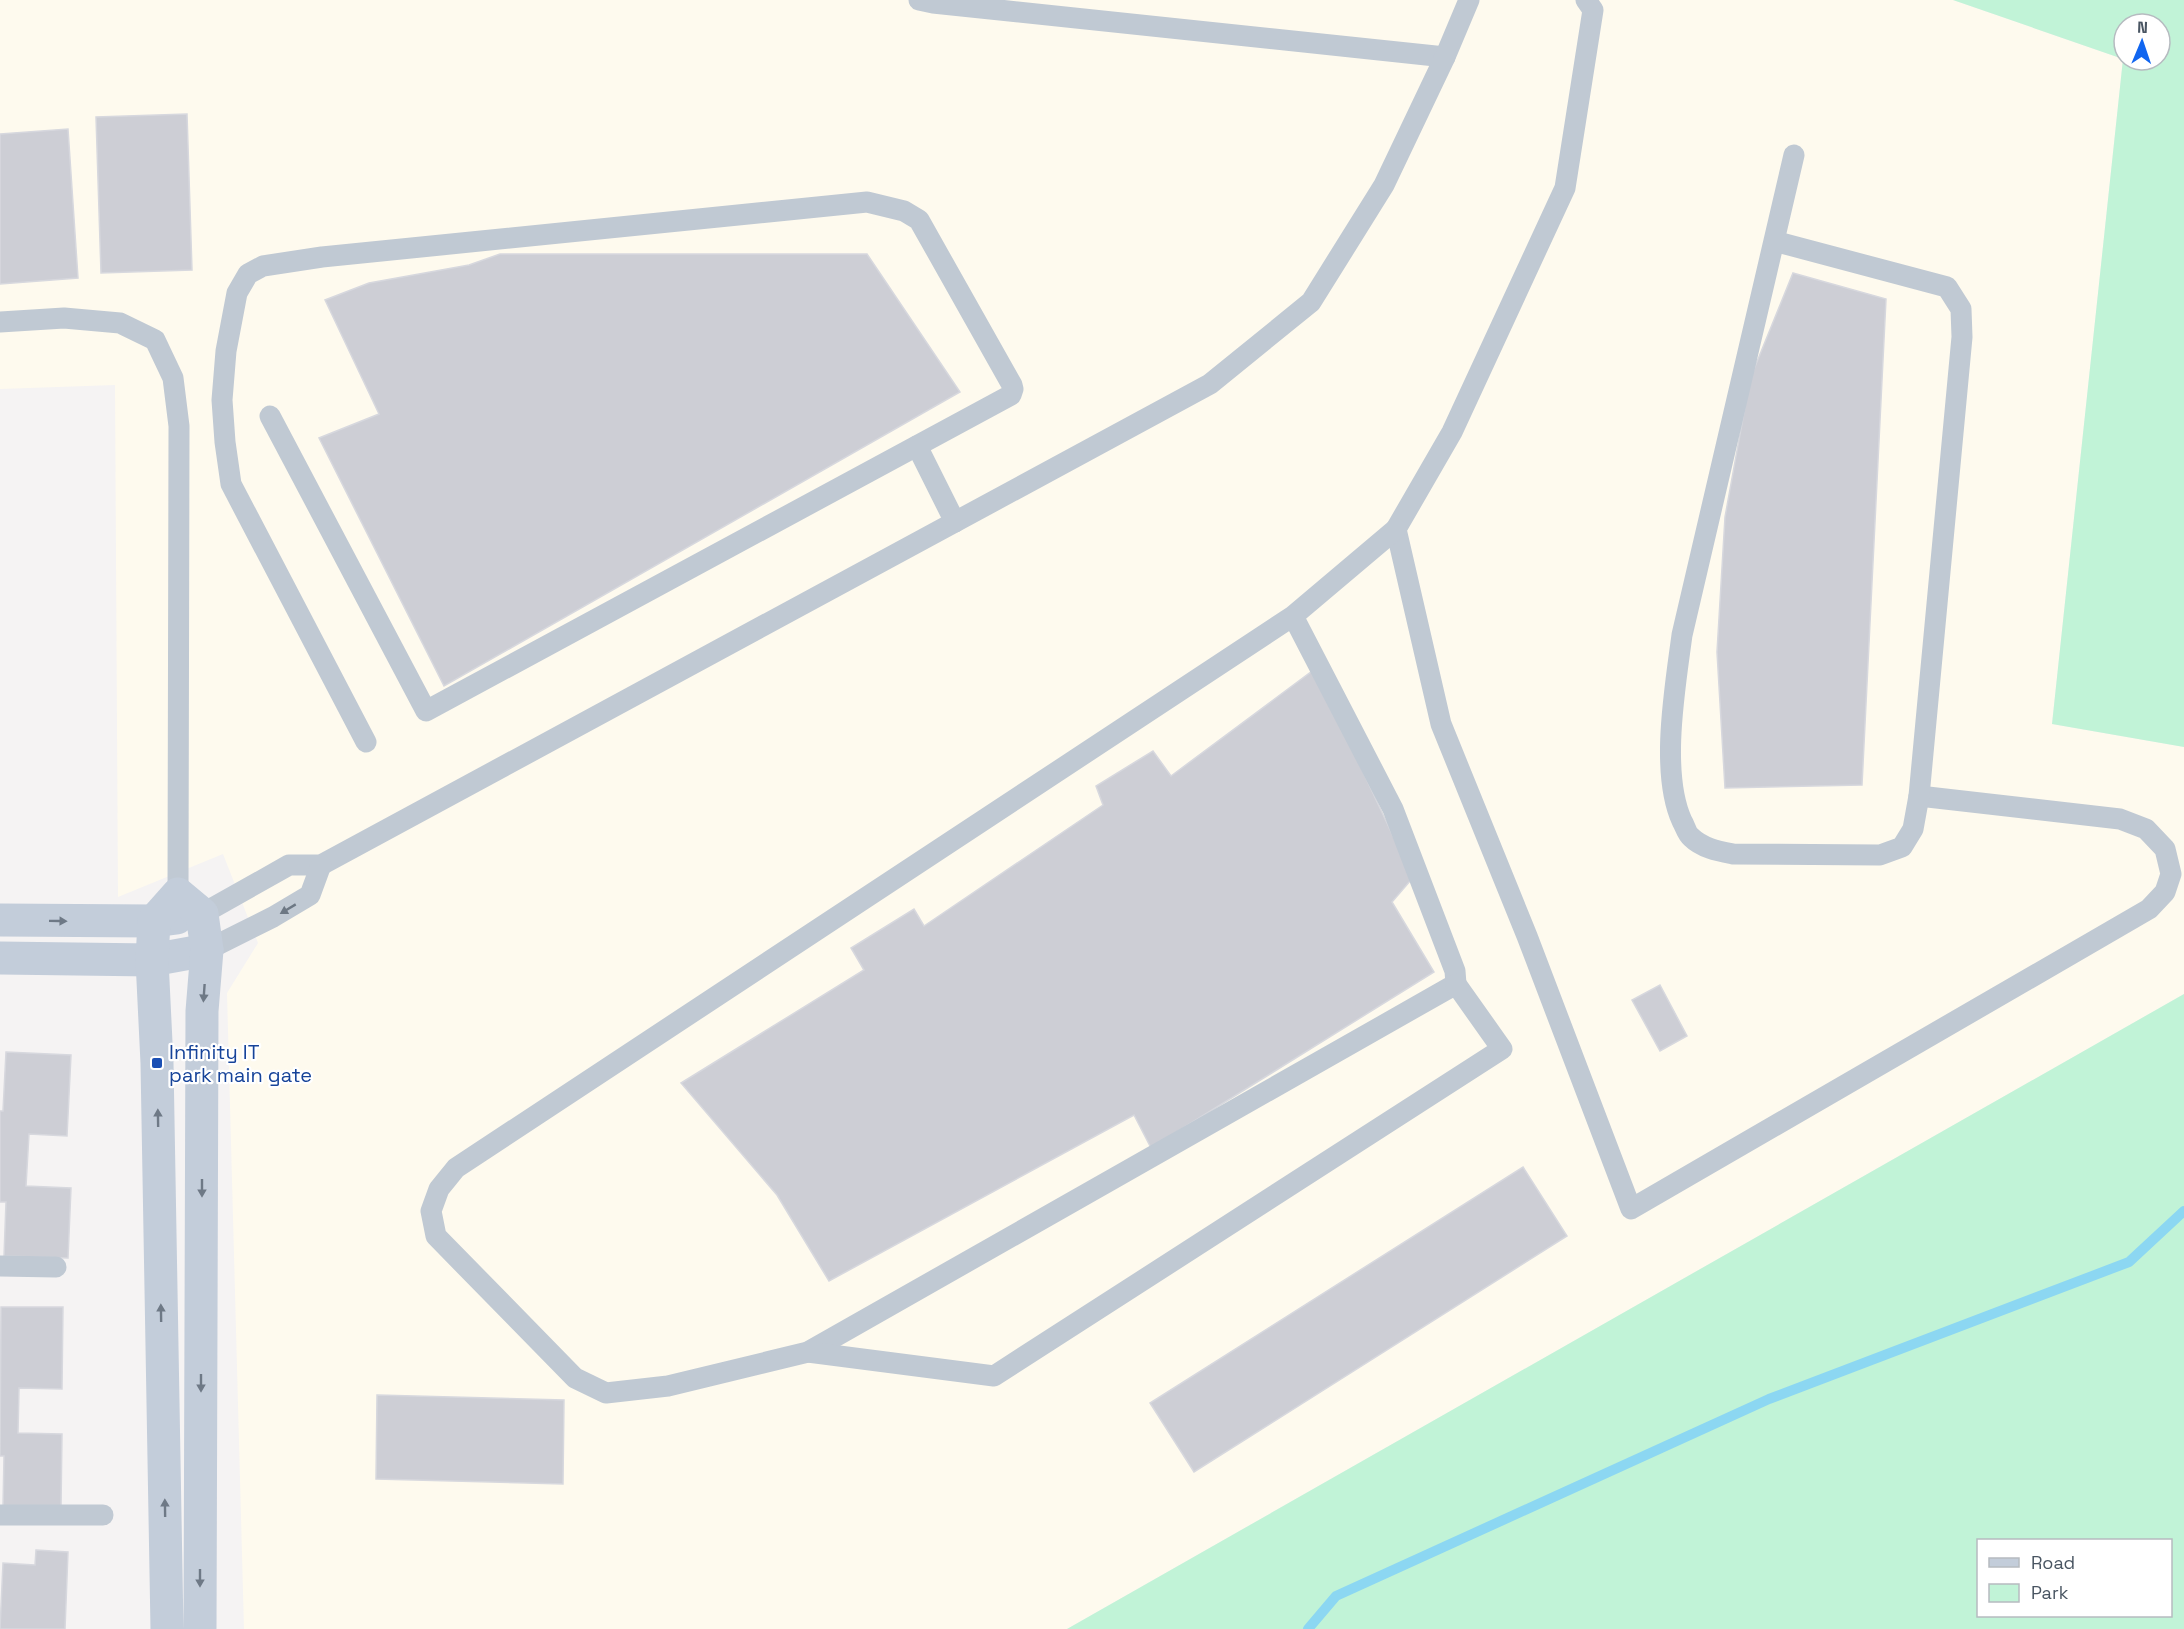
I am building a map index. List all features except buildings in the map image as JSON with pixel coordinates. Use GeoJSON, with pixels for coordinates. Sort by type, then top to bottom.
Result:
{"type":"FeatureCollection","features":[{"type":"Feature","properties":{"kind":"main road"},"geometry":{"type":"LineString","coordinates":[[0,920],[154,921],[190,904],[207,950],[202,1011],[200,1629]]}},
{"type":"Feature","properties":{"kind":"main road"},"geometry":{"type":"LineString","coordinates":[[154,921],[152,960],[157,1063],[167,1629]]}},
{"type":"Feature","properties":{"kind":"main road"},"geometry":{"type":"LineString","coordinates":[[0,958],[152,960],[207,950]]}},
{"type":"Feature","properties":{"kind":"lane"},"geometry":{"type":"LineString","coordinates":[[919,0],[1445,57]]}},
{"type":"Feature","properties":{"kind":"lane"},"geometry":{"type":"LineString","coordinates":[[0,322],[64,318],[120,323],[156,340],[174,378],[179,426],[190,904],[289,865],[321,865],[1210,384],[1311,302],[1384,185],[1445,57],[1469,0]]}},
{"type":"Feature","properties":{"kind":"lane"},"geometry":{"type":"LineString","coordinates":[[1456,984],[808,1352],[668,1386],[606,1393],[574,1378],[436,1236],[431,1211],[439,1189],[456,1168],[1293,616],[1396,529],[1452,432],[1565,188],[1593,10],[1587,0]]}},
{"type":"Feature","properties":{"kind":"lane"},"geometry":{"type":"LineString","coordinates":[[1774,241],[1947,288],[1961,309],[1962,337],[1919,796],[1913,830],[1902,847],[1880,855],[1733,854],[1710,849],[1689,837],[1679,813],[1670,778],[1673,701],[1683,635],[1774,241],[1794,155]]}},
{"type":"Feature","properties":{"kind":"lane"},"geometry":{"type":"LineString","coordinates":[[270,416],[426,711],[1011,395],[1013,388],[919,220],[904,211],[867,202],[322,257],[263,266],[248,274],[237,293],[226,351],[222,400],[231,484],[366,742]]}},
{"type":"Feature","properties":{"kind":"lane"},"geometry":{"type":"LineString","coordinates":[[917,446],[955,522]]}},
{"type":"Feature","properties":{"kind":"lane"},"geometry":{"type":"LineString","coordinates":[[1396,529],[1441,724],[1527,936],[1631,1209],[2149,909],[2164,892],[2171,874],[2165,849],[2146,829],[2120,819],[1919,796]]}},
{"type":"Feature","properties":{"kind":"lane"},"geometry":{"type":"LineString","coordinates":[[808,1352],[994,1376],[1502,1049],[1456,984],[1455,971],[1393,810],[1293,616]]}},
{"type":"Feature","properties":{"kind":"lane"},"geometry":{"type":"LineString","coordinates":[[207,950],[273,917],[310,895],[321,865]]}},
{"type":"Feature","properties":{"kind":"lane"},"geometry":{"type":"LineString","coordinates":[[0,1266],[56,1267]]}},
{"type":"Feature","properties":{"kind":"lane"},"geometry":{"type":"LineString","coordinates":[[0,1515],[103,1515]]}},
{"type":"Feature","properties":{"kind":"shaded area"},"geometry":{"type":"Polygon","coordinates":[[[0,0],[1953,0],[2112,55],[2112,72],[2122,72],[2052,724],[2184,747],[2184,994],[1067,1629],[244,1629],[227,993],[258,943],[223,854],[118,897],[115,385],[0,389],[0,0]]]}},
{"type":"Feature","properties":{"kind":"green space"},"geometry":{"type":"Polygon","coordinates":[[[1953,0],[2184,0],[2184,747],[2052,724],[2122,72],[2172,72],[2172,12],[2112,12],[2112,55],[1953,0]]]}},
{"type":"Feature","properties":{"kind":"green space"},"geometry":{"type":"Polygon","coordinates":[[[2184,994],[2184,1629],[1067,1629],[2184,994]]]}},
{"type":"Feature","properties":{"kind":"waterway"},"geometry":{"type":"LineString","coordinates":[[1308,1629],[1336,1596],[1769,1399],[2129,1262],[2184,1211]]}},
{"type":"Feature","properties":{"kind":"place","name":"Infinity IT park main gate"},"geometry":{"type":"Point","coordinates":[157,1063]}}]}
